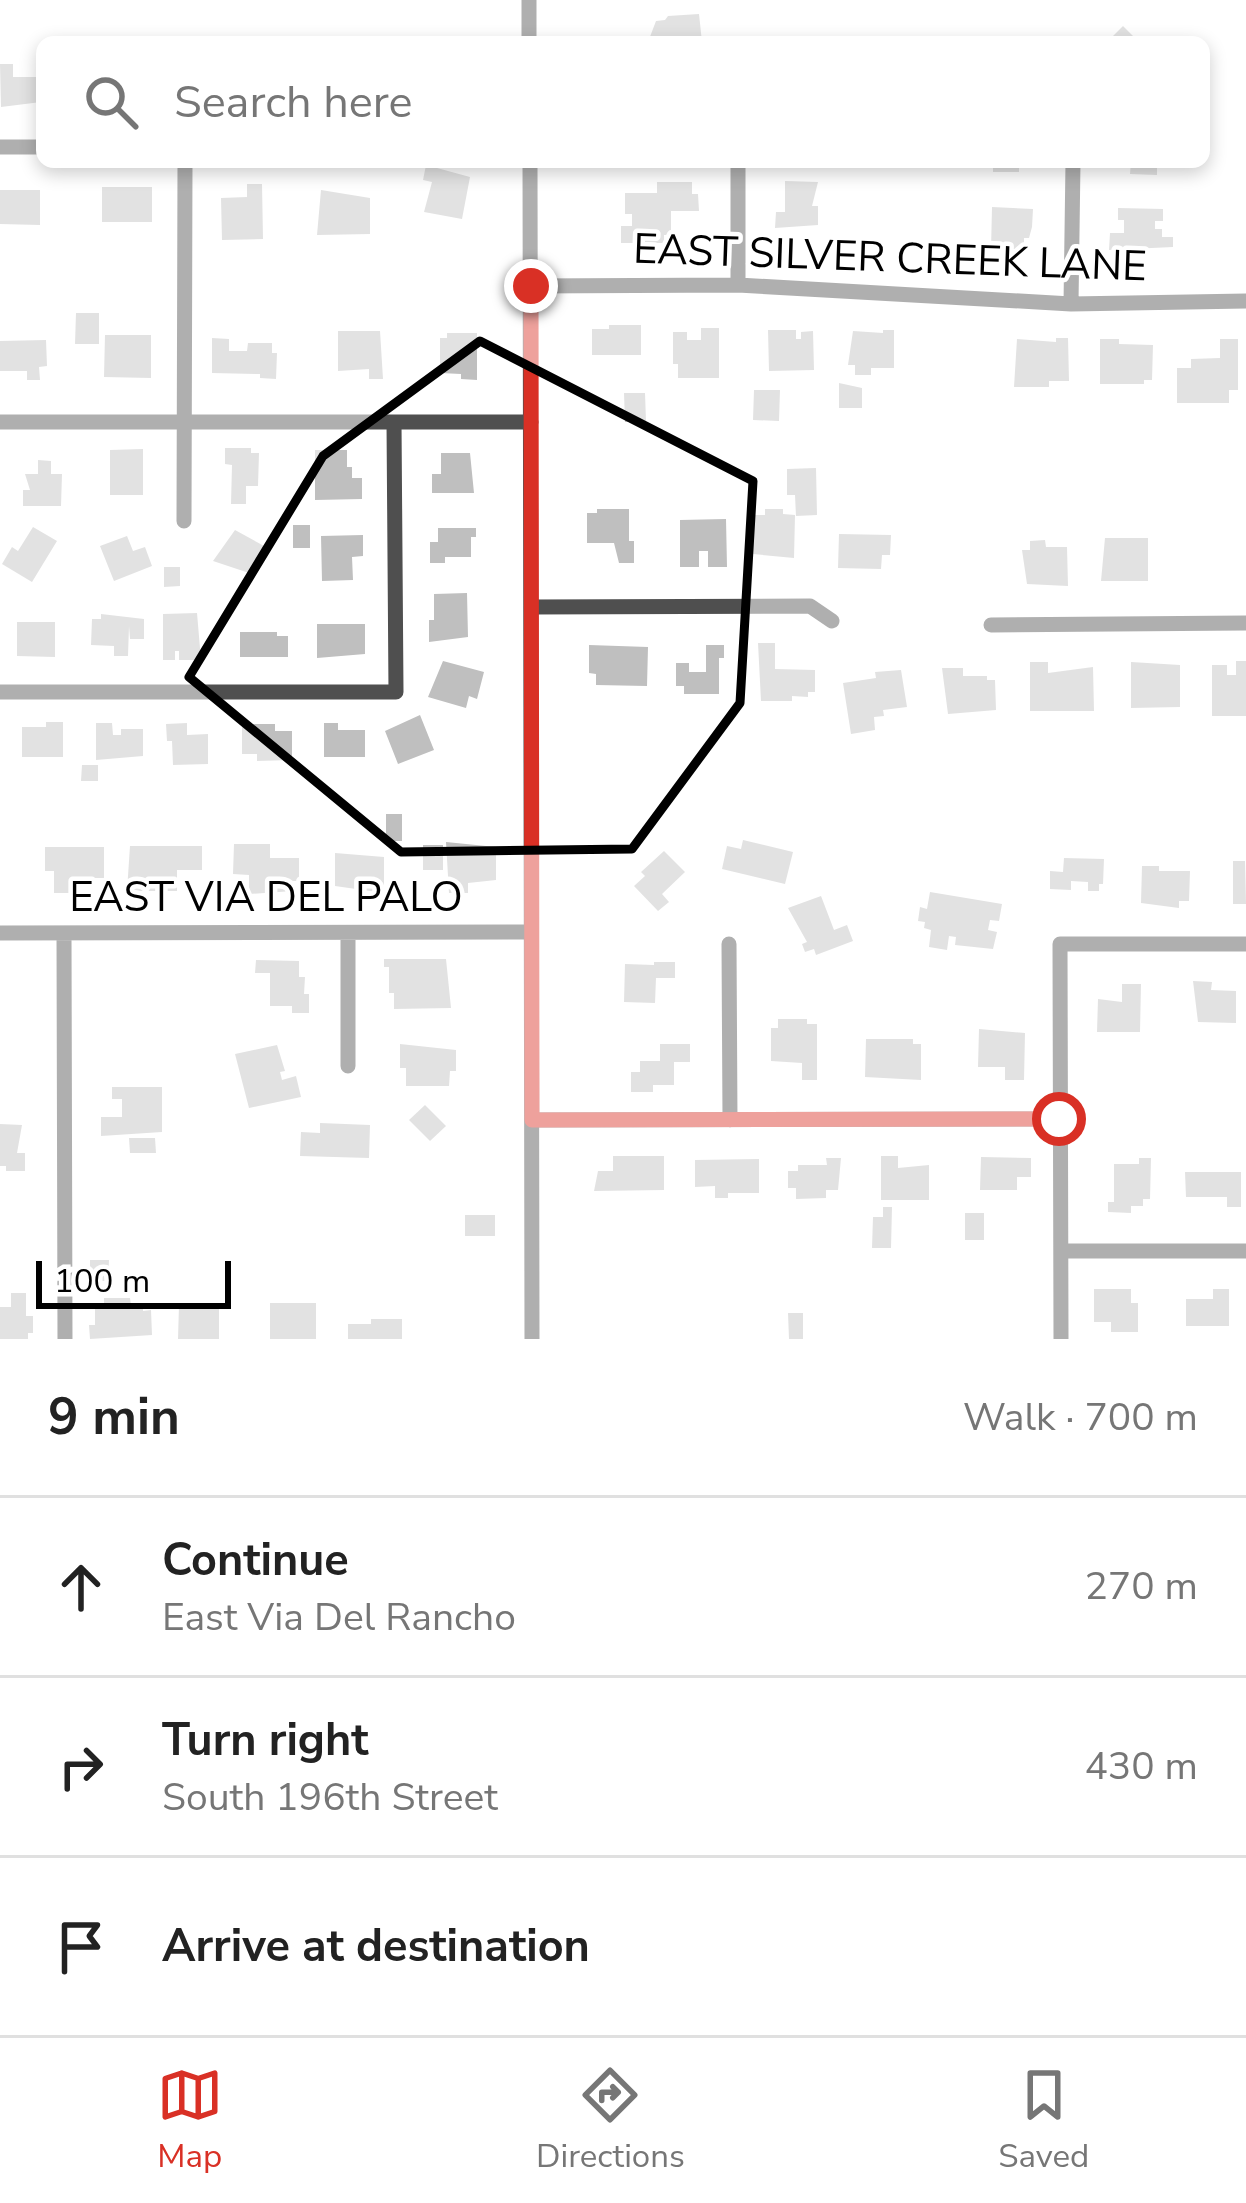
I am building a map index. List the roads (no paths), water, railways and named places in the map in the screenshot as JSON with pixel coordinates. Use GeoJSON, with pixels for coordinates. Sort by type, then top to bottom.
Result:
{"type":"FeatureCollection","features":[{"type":"Feature","properties":{"kind":"street"},"geometry":{"type":"LineString","coordinates":[[529,0],[529,36]]}},
{"type":"Feature","properties":{"kind":"street"},"geometry":{"type":"LineString","coordinates":[[0,147],[36,147]]}},
{"type":"Feature","properties":{"kind":"street"},"geometry":{"type":"LineString","coordinates":[[184,168],[184,521]]}},
{"type":"Feature","properties":{"kind":"street"},"geometry":{"type":"LineString","coordinates":[[530,168],[532,1339]]}},
{"type":"Feature","properties":{"kind":"street"},"geometry":{"type":"LineString","coordinates":[[738,168],[738,285]]}},
{"type":"Feature","properties":{"kind":"street"},"geometry":{"type":"LineString","coordinates":[[1071,304],[1072,168]]}},
{"type":"Feature","properties":{"kind":"street","name":"EAST SILVER CREEK LANE"},"geometry":{"type":"LineString","coordinates":[[531,286],[738,285],[1071,304],[1246,301]]}},
{"type":"Feature","properties":{"kind":"street"},"geometry":{"type":"LineString","coordinates":[[0,422],[531,422]]}},
{"type":"Feature","properties":{"kind":"street"},"geometry":{"type":"LineString","coordinates":[[0,692],[396,692],[394,422]]}},
{"type":"Feature","properties":{"kind":"street"},"geometry":{"type":"LineString","coordinates":[[531,608],[810,606],[832,621]]}},
{"type":"Feature","properties":{"kind":"street"},"geometry":{"type":"LineString","coordinates":[[991,625],[1246,623]]}},
{"type":"Feature","properties":{"kind":"street","name":"EAST VIA DEL PALO"},"geometry":{"type":"LineString","coordinates":[[0,933],[531,932]]}},
{"type":"Feature","properties":{"kind":"street"},"geometry":{"type":"LineString","coordinates":[[64,933],[65,1339]]}},
{"type":"Feature","properties":{"kind":"street"},"geometry":{"type":"LineString","coordinates":[[348,933],[348,1066]]}},
{"type":"Feature","properties":{"kind":"street"},"geometry":{"type":"LineString","coordinates":[[729,944],[730,1120]]}},
{"type":"Feature","properties":{"kind":"street"},"geometry":{"type":"LineString","coordinates":[[1061,1339],[1060,944],[1246,944]]}},
{"type":"Feature","properties":{"kind":"street"},"geometry":{"type":"LineString","coordinates":[[532,1120],[1059,1119]]}},
{"type":"Feature","properties":{"kind":"street"},"geometry":{"type":"LineString","coordinates":[[1061,1251],[1246,1251]]}}]}
